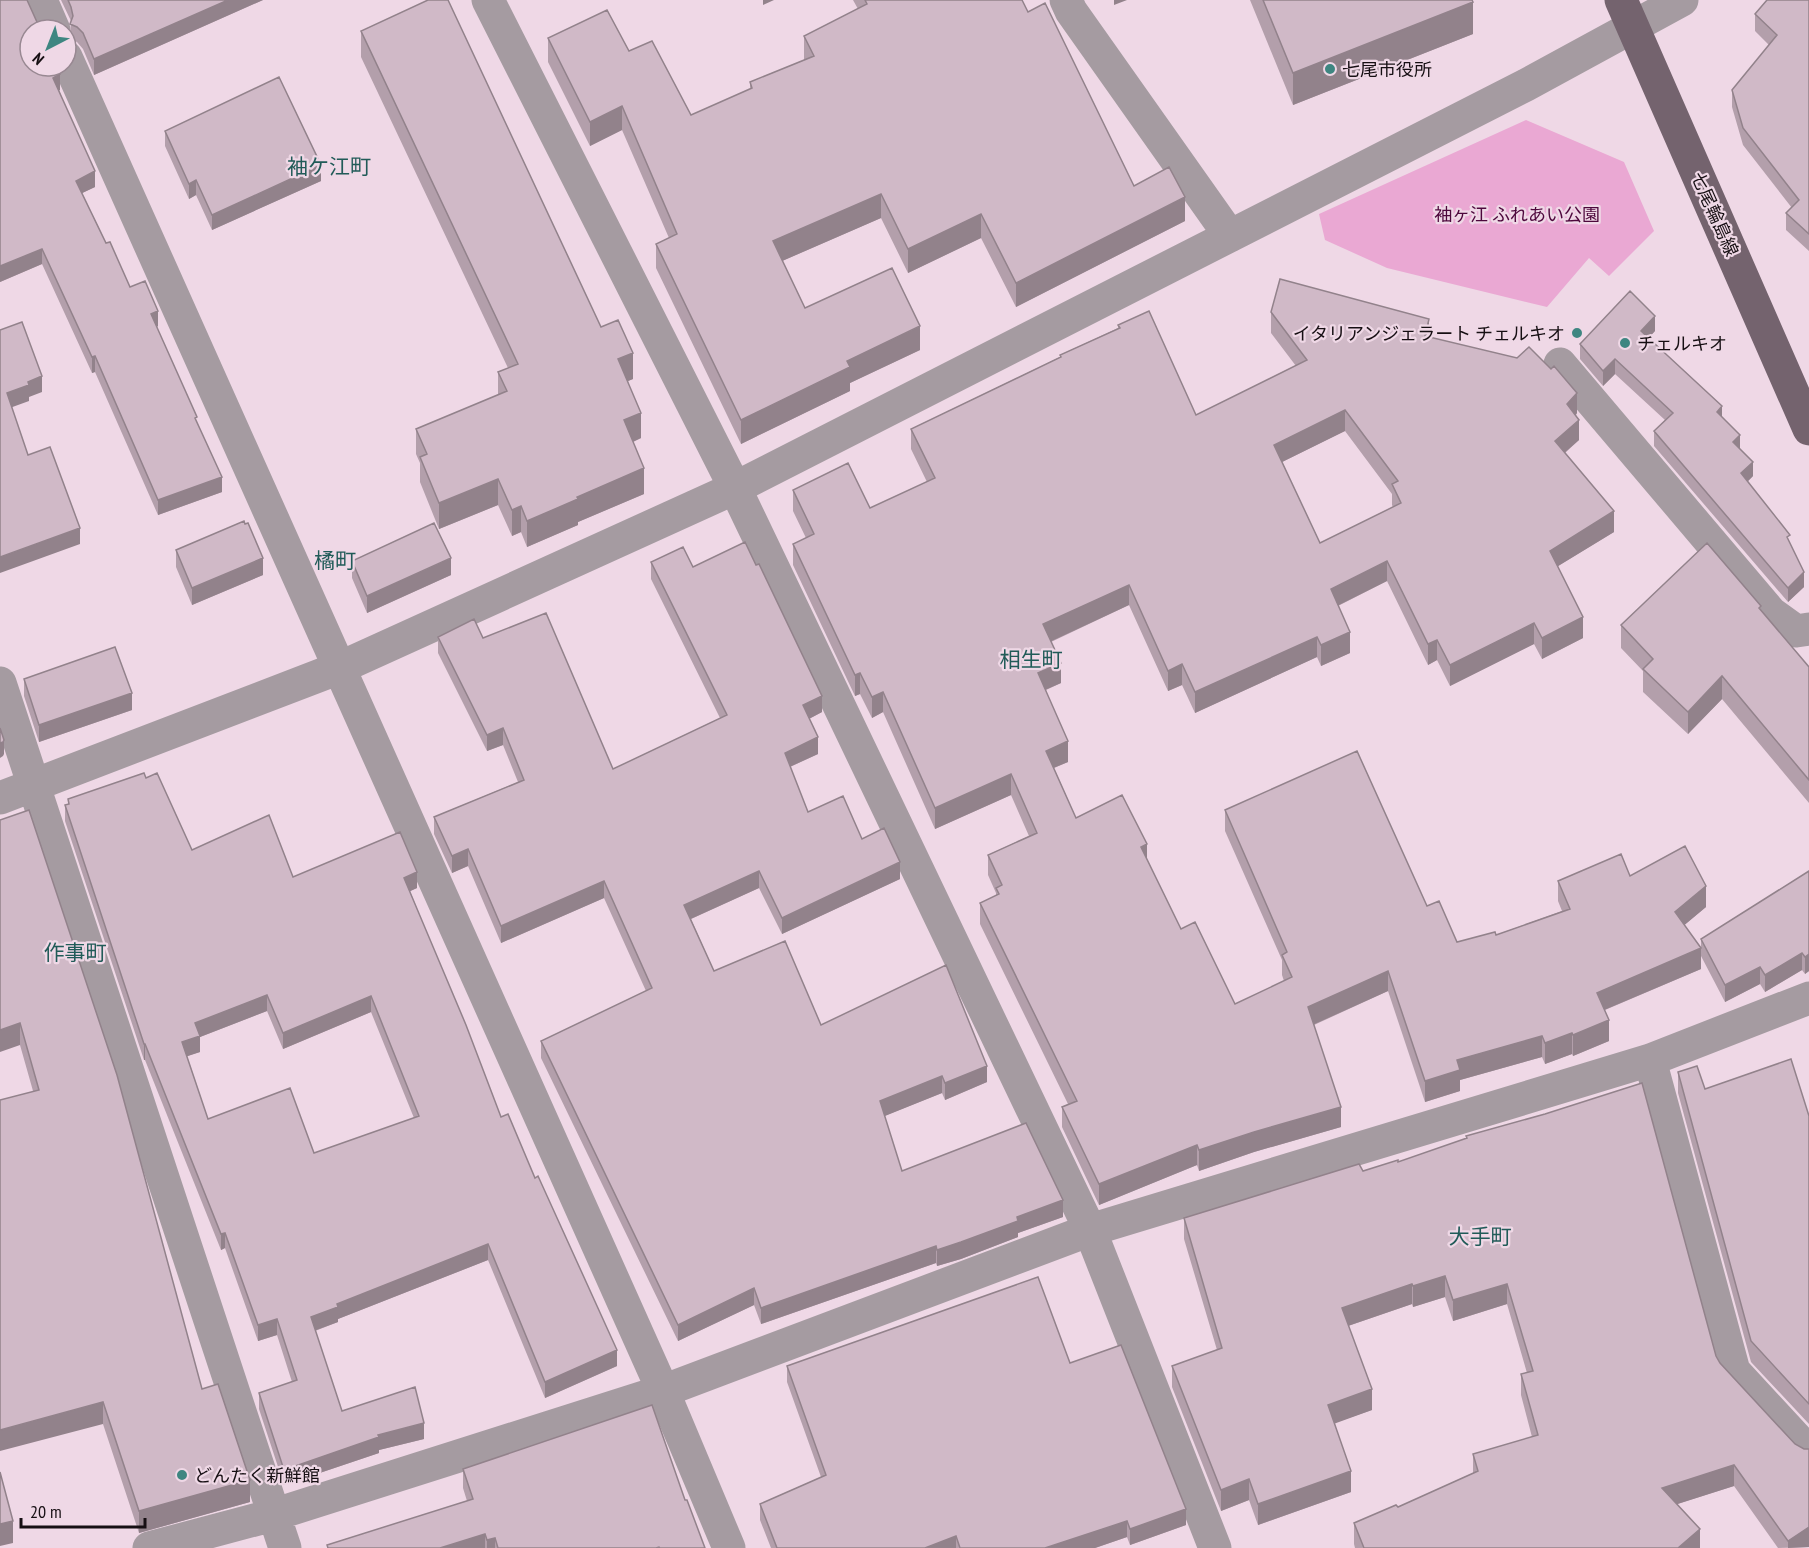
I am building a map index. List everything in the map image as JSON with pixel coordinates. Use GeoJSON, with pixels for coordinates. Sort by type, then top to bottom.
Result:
{"type":"FeatureCollection","features":[{"type":"Feature","properties":{"kind":"main road","name":"七尾輪島線"},"geometry":{"type":"LineString","coordinates":[[1627,13],[1805,407]]}},
{"type":"Feature","properties":{"kind":"street"},"geometry":{"type":"LineString","coordinates":[[41,0],[49,18]]}},
{"type":"Feature","properties":{"kind":"street"},"geometry":{"type":"LineString","coordinates":[[488,0],[735,488],[1090,1230],[1207,1546]]}},
{"type":"Feature","properties":{"kind":"street"},"geometry":{"type":"LineString","coordinates":[[1066,0],[1071,11],[1230,236]]}},
{"type":"Feature","properties":{"kind":"street"},"geometry":{"type":"LineString","coordinates":[[0,798],[339,668],[735,488],[1548,73],[1627,13],[1682,0]]}},
{"type":"Feature","properties":{"kind":"street"},"geometry":{"type":"LineString","coordinates":[[75,78],[663,1390],[729,1548]]}},
{"type":"Feature","properties":{"kind":"street"},"geometry":{"type":"LineString","coordinates":[[1560,364],[1771,613],[1796,631],[1809,629]]}},
{"type":"Feature","properties":{"kind":"street"},"geometry":{"type":"LineString","coordinates":[[0,683],[285,1548]]}},
{"type":"Feature","properties":{"kind":"street"},"geometry":{"type":"LineString","coordinates":[[149,1548],[273,1515],[663,1390],[1090,1230],[1650,1060],[1809,998]]}},
{"type":"Feature","properties":{"kind":"street"},"geometry":{"type":"LineString","coordinates":[[1650,1060],[1734,1371],[1809,1452]]}},
{"type":"Feature","properties":{"kind":"green space","name":"袖ヶ江 ふれあい公園"},"geometry":{"type":"Polygon","coordinates":[[[1526,120],[1624,162],[1654,231],[1609,276],[1589,258],[1547,307],[1387,268],[1325,240],[1319,214],[1526,120]]]}},
{"type":"Feature","properties":{"kind":"building"},"geometry":{"type":"Polygon","coordinates":[[[0,0],[27,0],[35,18],[18,18],[18,78],[53,78],[95,171],[76,181],[106,243],[110,242],[130,287],[145,281],[158,311],[151,314],[222,477],[158,500],[95,356],[92,357],[42,249],[0,266],[0,0]]]}},
{"type":"Feature","properties":{"kind":"building"},"geometry":{"type":"Polygon","coordinates":[[[68,0],[228,0],[94,59],[83,33],[78,28],[78,18],[72,18],[68,0]]]}},
{"type":"Feature","properties":{"kind":"building"},"geometry":{"type":"Polygon","coordinates":[[[428,0],[448,0],[601,327],[618,320],[633,353],[618,359],[641,413],[624,420],[644,468],[527,521],[521,506],[512,510],[498,479],[439,503],[420,457],[427,454],[416,429],[507,391],[498,372],[518,364],[361,31],[428,0]]]}},
{"type":"Feature","properties":{"kind":"building"},"geometry":{"type":"Polygon","coordinates":[[[865,0],[1022,0],[1028,12],[1045,3],[1134,186],[1169,167],[1185,197],[1016,283],[981,214],[908,249],[881,194],[773,241],[805,308],[892,268],[920,326],[847,361],[850,367],[741,420],[656,244],[677,234],[622,106],[590,122],[548,38],[607,10],[629,51],[652,41],[691,115],[752,88],[750,82],[814,56],[804,36],[867,4],[865,0]]]}},
{"type":"Feature","properties":{"kind":"building"},"geometry":{"type":"Polygon","coordinates":[[[1263,0],[1472,0],[1473,2],[1293,73],[1263,0]]]}},
{"type":"Feature","properties":{"kind":"building"},"geometry":{"type":"Polygon","coordinates":[[[1767,0],[1809,0],[1809,234],[1786,213],[1799,200],[1743,128],[1732,90],[1777,35],[1755,14],[1767,0]]]}},
{"type":"Feature","properties":{"kind":"building"},"geometry":{"type":"Polygon","coordinates":[[[279,77],[321,165],[212,215],[196,180],[189,184],[165,131],[279,77]]]}},
{"type":"Feature","properties":{"kind":"building"},"geometry":{"type":"Polygon","coordinates":[[[1280,279],[1429,319],[1425,336],[1517,358],[1529,347],[1551,369],[1554,366],[1577,393],[1567,404],[1579,420],[1555,441],[1614,511],[1550,551],[1583,617],[1542,638],[1534,623],[1450,665],[1437,640],[1428,644],[1387,561],[1331,589],[1350,632],[1321,645],[1317,637],[1195,692],[1182,664],[1168,671],[1129,585],[1043,624],[1061,663],[1038,673],[1068,741],[1046,751],[1076,818],[1122,795],[1147,844],[1141,847],[1181,929],[1195,922],[1235,1004],[1292,977],[1282,955],[1287,952],[1225,810],[1357,751],[1427,906],[1439,901],[1457,942],[1495,932],[1496,935],[1570,909],[1558,881],[1621,854],[1630,876],[1685,846],[1706,886],[1675,912],[1701,948],[1597,993],[1609,1020],[1573,1035],[1572,1033],[1545,1043],[1542,1036],[1457,1060],[1460,1070],[1425,1081],[1388,971],[1308,1007],[1341,1107],[1199,1150],[1197,1145],[1099,1184],[1062,1107],[1077,1101],[980,903],[999,894],[996,888],[1002,885],[988,855],[1037,833],[1011,774],[935,808],[883,692],[872,697],[860,673],[855,675],[793,544],[814,534],[793,490],[848,463],[870,508],[935,478],[911,429],[1120,328],[1118,325],[1149,311],[1196,415],[1307,360],[1271,312],[1280,279]],[[1345,410],[1274,445],[1320,543],[1401,503],[1392,484],[1398,481],[1345,410]]]}},
{"type":"Feature","properties":{"kind":"building"},"geometry":{"type":"Polygon","coordinates":[[[1630,291],[1655,316],[1641,331],[1722,406],[1717,412],[1740,435],[1733,442],[1753,462],[1741,473],[1790,535],[1787,537],[1804,572],[1788,588],[1654,431],[1673,413],[1615,359],[1603,371],[1580,344],[1630,291]]]}},
{"type":"Feature","properties":{"kind":"building"},"geometry":{"type":"Polygon","coordinates":[[[22,322],[42,376],[28,382],[29,385],[7,393],[28,455],[50,447],[80,528],[0,557],[0,330],[22,322]]]}},
{"type":"Feature","properties":{"kind":"building"},"geometry":{"type":"Polygon","coordinates":[[[244,521],[245,524],[248,523],[263,558],[192,588],[176,550],[244,521]]]}},
{"type":"Feature","properties":{"kind":"building"},"geometry":{"type":"Polygon","coordinates":[[[434,523],[451,558],[367,596],[352,561],[434,523]]]}},
{"type":"Feature","properties":{"kind":"building"},"geometry":{"type":"Polygon","coordinates":[[[745,542],[756,565],[759,564],[822,696],[803,705],[818,737],[785,753],[808,812],[843,796],[862,839],[884,828],[900,862],[782,918],[759,871],[684,905],[714,971],[785,941],[821,1025],[946,965],[987,1066],[945,1083],[942,1076],[880,1101],[902,1171],[1026,1123],[1063,1200],[1017,1217],[1018,1221],[961,1242],[937,1250],[936,1246],[761,1308],[754,1288],[678,1325],[541,1041],[652,988],[604,881],[501,926],[468,849],[452,856],[434,817],[524,780],[503,728],[487,735],[438,637],[474,619],[483,638],[546,613],[613,769],[727,715],[651,562],[683,547],[693,567],[745,542]]]}},
{"type":"Feature","properties":{"kind":"building"},"geometry":{"type":"Polygon","coordinates":[[[1707,543],[1809,667],[1809,780],[1722,676],[1688,712],[1643,669],[1653,659],[1621,625],[1707,543]]]}},
{"type":"Feature","properties":{"kind":"building"},"geometry":{"type":"Polygon","coordinates":[[[115,647],[132,693],[39,725],[24,679],[115,647]]]}},
{"type":"Feature","properties":{"kind":"building"},"geometry":{"type":"Polygon","coordinates":[[[0,728],[4,740],[0,743],[0,728]]]}},
{"type":"Feature","properties":{"kind":"building"},"geometry":{"type":"Polygon","coordinates":[[[144,773],[146,778],[157,773],[192,850],[269,815],[293,877],[400,832],[417,872],[404,878],[466,1025],[501,1117],[508,1114],[535,1178],[538,1176],[617,1350],[545,1382],[488,1244],[337,1304],[338,1307],[311,1317],[342,1411],[415,1387],[424,1423],[378,1435],[379,1437],[284,1470],[259,1393],[297,1380],[277,1319],[258,1325],[225,1233],[221,1234],[144,1044],[65,805],[69,804],[68,799],[144,773]],[[267,995],[195,1023],[200,1036],[182,1042],[208,1119],[290,1088],[314,1153],[419,1116],[371,996],[283,1033],[267,995]]]}},
{"type":"Feature","properties":{"kind":"building"},"geometry":{"type":"Polygon","coordinates":[[[29,810],[117,1075],[202,1389],[218,1384],[250,1480],[139,1511],[103,1402],[0,1430],[0,1100],[39,1090],[20,1023],[0,1030],[0,820],[29,810]]]}},
{"type":"Feature","properties":{"kind":"building"},"geometry":{"type":"Polygon","coordinates":[[[1809,871],[1809,954],[1805,957],[1802,953],[1765,975],[1760,967],[1725,985],[1701,939],[1809,871]]]}},
{"type":"Feature","properties":{"kind":"building"},"geometry":{"type":"Polygon","coordinates":[[[1791,1059],[1809,1116],[1809,1404],[1751,1341],[1678,1072],[1697,1066],[1705,1089],[1791,1059]]]}},
{"type":"Feature","properties":{"kind":"building"},"geometry":{"type":"Polygon","coordinates":[[[1642,1083],[1716,1356],[1795,1444],[1809,1449],[1809,1527],[1788,1541],[1734,1465],[1662,1488],[1700,1529],[1678,1548],[1364,1548],[1354,1523],[1396,1505],[1398,1507],[1478,1471],[1473,1454],[1538,1435],[1521,1374],[1533,1371],[1507,1284],[1453,1300],[1445,1276],[1413,1286],[1412,1284],[1342,1308],[1372,1389],[1328,1405],[1351,1471],[1258,1504],[1249,1479],[1221,1490],[1172,1366],[1222,1348],[1184,1218],[1359,1164],[1363,1171],[1398,1160],[1398,1162],[1467,1138],[1466,1136],[1642,1083]]]}},
{"type":"Feature","properties":{"kind":"building"},"geometry":{"type":"Polygon","coordinates":[[[1038,1277],[1070,1363],[1121,1345],[1186,1509],[1130,1529],[1127,1521],[1045,1548],[960,1548],[956,1536],[925,1548],[777,1548],[760,1504],[826,1475],[787,1366],[1038,1277]]]}},
{"type":"Feature","properties":{"kind":"building"},"geometry":{"type":"Polygon","coordinates":[[[652,1405],[685,1500],[687,1500],[705,1548],[498,1548],[495,1538],[487,1540],[485,1534],[440,1548],[328,1548],[327,1545],[473,1499],[463,1469],[652,1405]]]}},
{"type":"Feature","properties":{"kind":"building"},"geometry":{"type":"Polygon","coordinates":[[[0,1472],[13,1521],[0,1524],[0,1472]]]}},
{"type":"Feature","properties":{"kind":"place","name":"七尾市役所"},"geometry":{"type":"Point","coordinates":[1330,69]}},
{"type":"Feature","properties":{"kind":"place","name":"イタリアンジェラート チェルキオ"},"geometry":{"type":"Point","coordinates":[1577,333]}},
{"type":"Feature","properties":{"kind":"place","name":"チェルキオ"},"geometry":{"type":"Point","coordinates":[1625,343]}},
{"type":"Feature","properties":{"kind":"place","name":"どんたく新鮮館"},"geometry":{"type":"Point","coordinates":[182,1475]}},
{"type":"Feature","properties":{"kind":"district","name":"袖ケ江町"},"geometry":{"type":"Point","coordinates":[329,166]}},
{"type":"Feature","properties":{"kind":"district","name":"橘町"},"geometry":{"type":"Point","coordinates":[335,560]}},
{"type":"Feature","properties":{"kind":"district","name":"相生町"},"geometry":{"type":"Point","coordinates":[1031,659]}},
{"type":"Feature","properties":{"kind":"district","name":"作事町"},"geometry":{"type":"Point","coordinates":[75,952]}},
{"type":"Feature","properties":{"kind":"district","name":"大手町"},"geometry":{"type":"Point","coordinates":[1480,1236]}}]}
